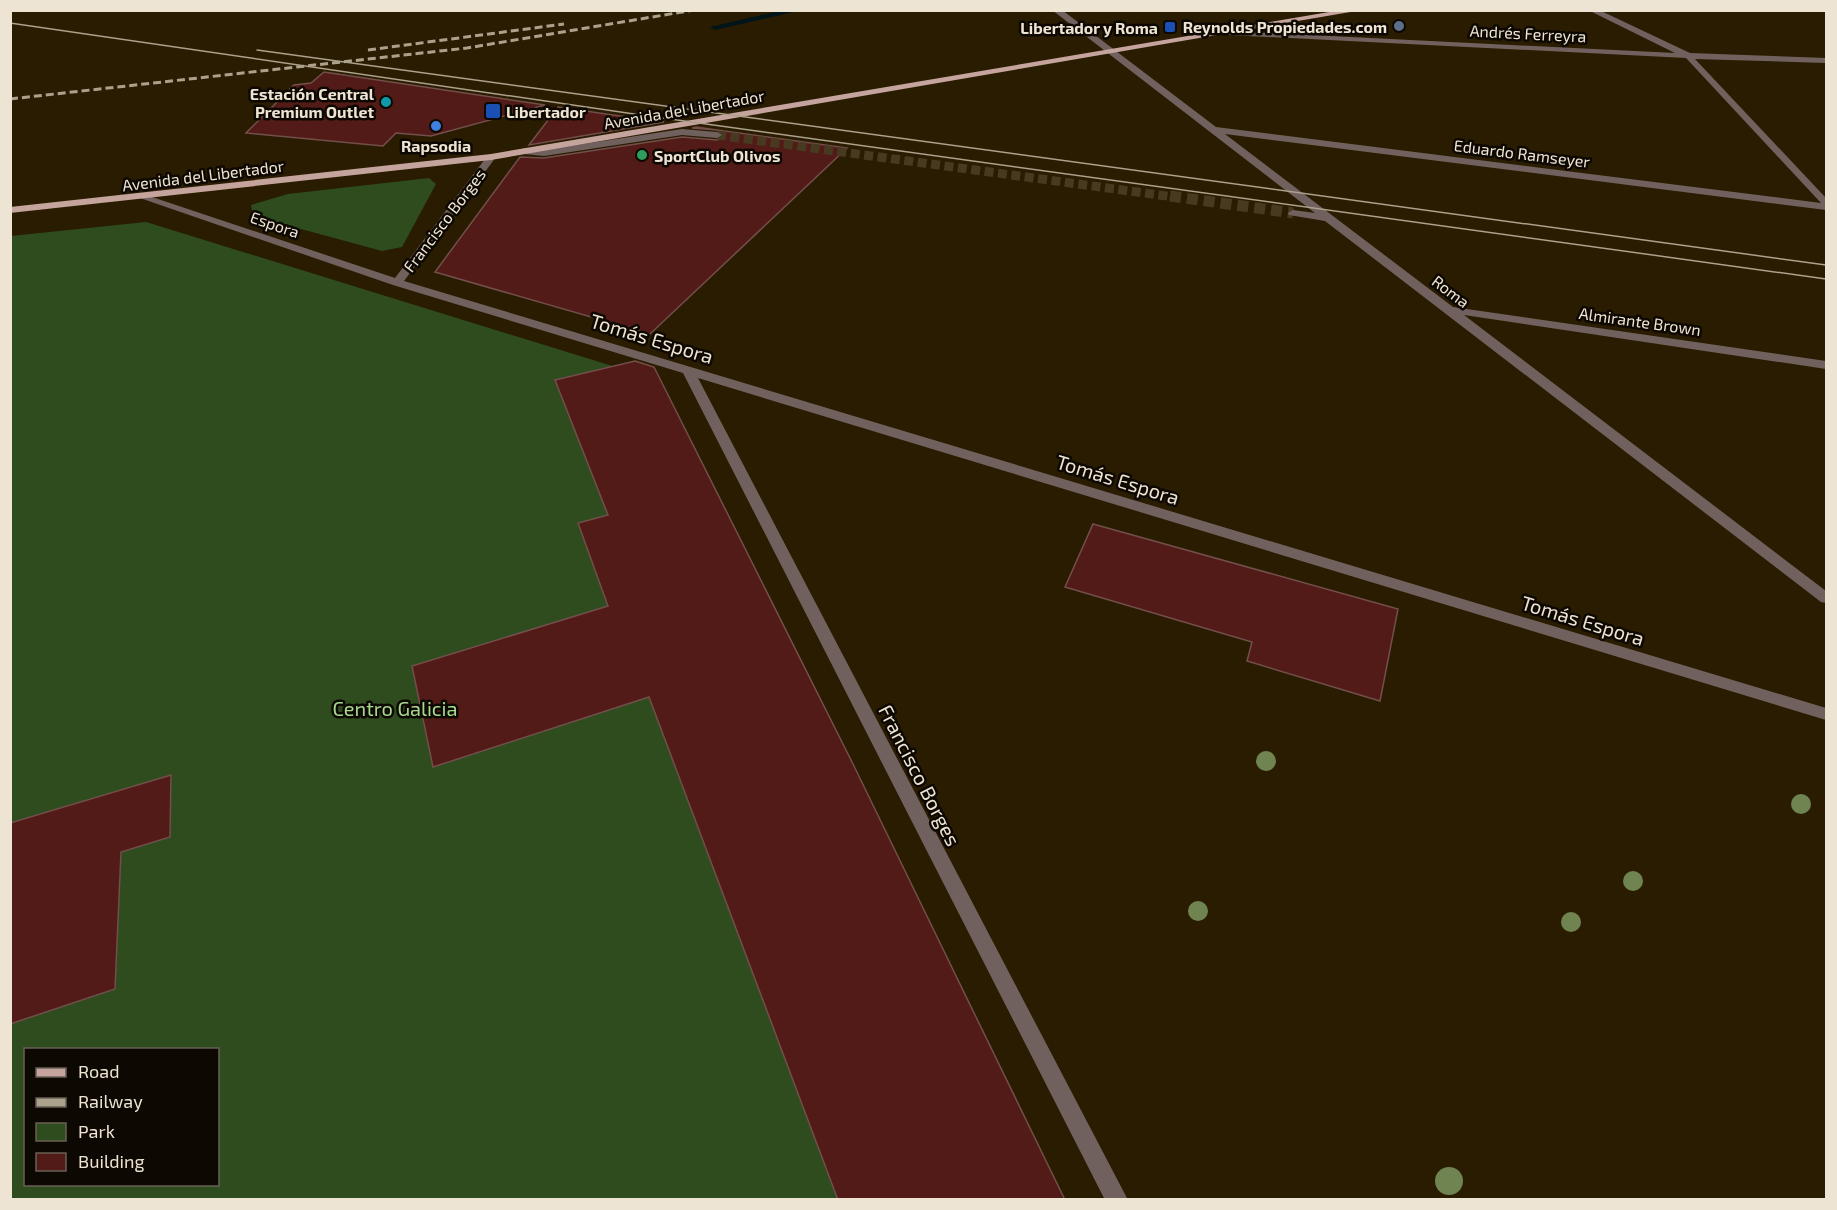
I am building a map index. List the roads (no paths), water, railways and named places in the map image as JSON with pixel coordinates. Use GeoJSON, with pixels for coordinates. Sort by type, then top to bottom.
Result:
{"type":"FeatureCollection","features":[{"type":"Feature","properties":{"kind":"main road","name":"Avenida del Libertador"},"geometry":{"type":"LineString","coordinates":[[10,210],[491,157],[1358,10]]}},
{"type":"Feature","properties":{"kind":"street","name":"Roma"},"geometry":{"type":"LineString","coordinates":[[1056,10],[1827,598]]}},
{"type":"Feature","properties":{"kind":"street"},"geometry":{"type":"LineString","coordinates":[[1592,10],[1688,56],[1827,205]]}},
{"type":"Feature","properties":{"kind":"street","name":"Andrés Ferreyra"},"geometry":{"type":"LineString","coordinates":[[1228,33],[1688,56],[1827,60]]}},
{"type":"Feature","properties":{"kind":"street","name":"Eduardo Ramseyer"},"geometry":{"type":"LineString","coordinates":[[1214,130],[1827,205]]}},
{"type":"Feature","properties":{"kind":"street"},"geometry":{"type":"LineString","coordinates":[[524,151],[544,153],[682,132],[717,135]]}},
{"type":"Feature","properties":{"kind":"street","name":"Francisco Borges"},"geometry":{"type":"LineString","coordinates":[[397,283],[491,157]]}},
{"type":"Feature","properties":{"kind":"street","name":"Espora"},"geometry":{"type":"LineString","coordinates":[[142,197],[397,283]]}},
{"type":"Feature","properties":{"kind":"street"},"geometry":{"type":"LineString","coordinates":[[1293,213],[1328,218]]}},
{"type":"Feature","properties":{"kind":"street","name":"Tomás Espora"},"geometry":{"type":"LineString","coordinates":[[397,283],[1827,714]]}},
{"type":"Feature","properties":{"kind":"street","name":"Almirante Brown"},"geometry":{"type":"LineString","coordinates":[[1448,309],[1827,365]]}},
{"type":"Feature","properties":{"kind":"street","name":"Francisco Borges"},"geometry":{"type":"LineString","coordinates":[[687,369],[1117,1200]]}},
{"type":"Feature","properties":{"kind":"waterway"},"geometry":{"type":"LineString","coordinates":[[715,27],[798,10]]}},
{"type":"Feature","properties":{"kind":"tunnel"},"geometry":{"type":"LineString","coordinates":[[717,135],[1181,198]]}},
{"type":"Feature","properties":{"kind":"tunnel"},"geometry":{"type":"LineString","coordinates":[[1170,196],[1293,213]]}},
{"type":"Feature","properties":{"kind":"tram line"},"geometry":{"type":"LineString","coordinates":[[10,23],[641,115],[1826,279]]}},
{"type":"Feature","properties":{"kind":"tram line"},"geometry":{"type":"LineString","coordinates":[[257,50],[1826,265]]}},
{"type":"Feature","properties":{"kind":"railway"},"geometry":{"type":"LineString","coordinates":[[10,99],[467,48],[694,10]]}},
{"type":"Feature","properties":{"kind":"railway"},"geometry":{"type":"LineString","coordinates":[[368,50],[564,24]]}},
{"type":"Feature","properties":{"kind":"place","name":"Reynolds Propiedades.com"},"geometry":{"type":"Point","coordinates":[1399,26]}},
{"type":"Feature","properties":{"kind":"place","name":"Libertador y Roma"},"geometry":{"type":"Point","coordinates":[1170,27]}},
{"type":"Feature","properties":{"kind":"place","name":"Estación Central Premium Outlet"},"geometry":{"type":"Point","coordinates":[386,102]}},
{"type":"Feature","properties":{"kind":"place","name":"Libertador"},"geometry":{"type":"Point","coordinates":[493,111]}},
{"type":"Feature","properties":{"kind":"place","name":"Rapsodia"},"geometry":{"type":"Point","coordinates":[436,126]}},
{"type":"Feature","properties":{"kind":"place","name":"SportClub Olivos"},"geometry":{"type":"Point","coordinates":[642,155]}},
{"type":"Feature","properties":{"kind":"park label","name":"Centro Galicia"},"geometry":{"type":"Point","coordinates":[395,708]}}]}
